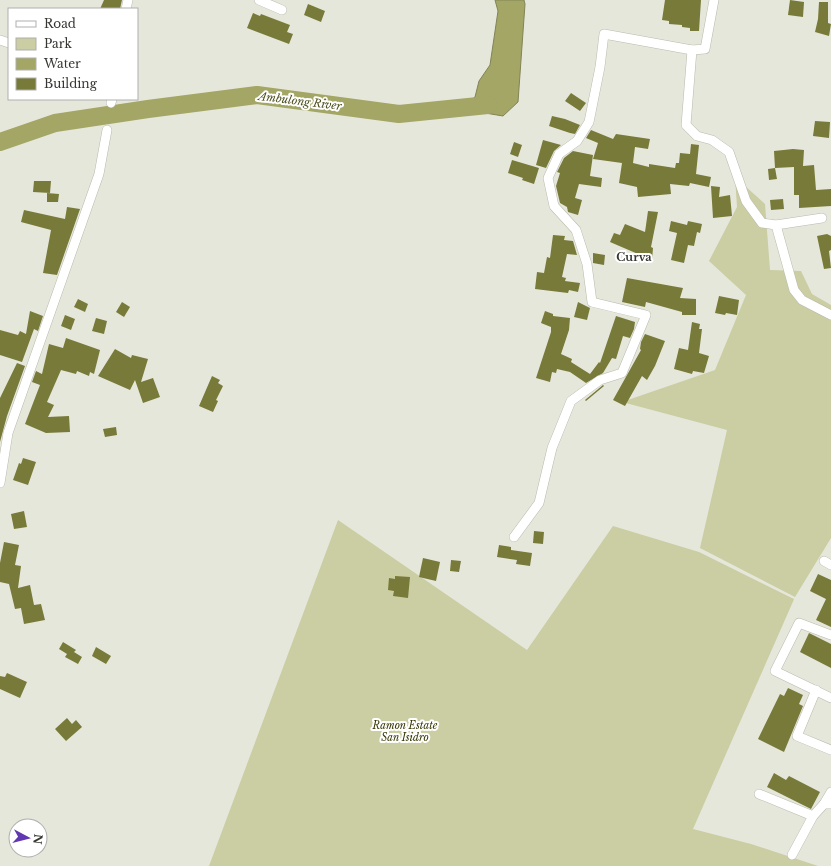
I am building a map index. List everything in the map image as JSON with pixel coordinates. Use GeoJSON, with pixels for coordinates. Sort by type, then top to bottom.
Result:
{"type":"FeatureCollection","features":[{"type":"Feature","properties":{"kind":"street"},"geometry":{"type":"LineString","coordinates":[[259,0],[282,10]]}},
{"type":"Feature","properties":{"kind":"street"},"geometry":{"type":"LineString","coordinates":[[514,537],[539,503],[552,448],[571,401],[600,380],[622,373],[646,315],[592,302],[587,264],[576,230],[554,206],[548,178],[559,154],[577,141],[589,122],[600,67],[604,34],[692,50],[705,49],[714,0]]}},
{"type":"Feature","properties":{"kind":"street"},"geometry":{"type":"LineString","coordinates":[[692,50],[686,125],[697,136],[712,140],[729,152],[746,201],[753,212],[762,223],[776,225],[822,218]]}},
{"type":"Feature","properties":{"kind":"street"},"geometry":{"type":"LineString","coordinates":[[0,483],[8,433],[99,174],[106,130]]}},
{"type":"Feature","properties":{"kind":"street"},"geometry":{"type":"LineString","coordinates":[[776,225],[794,290],[802,300],[831,315]]}},
{"type":"Feature","properties":{"kind":"street"},"geometry":{"type":"LineString","coordinates":[[831,635],[799,623],[775,671],[831,698]]}},
{"type":"Feature","properties":{"kind":"street"},"geometry":{"type":"LineString","coordinates":[[816,690],[797,736],[831,750]]}},
{"type":"Feature","properties":{"kind":"street"},"geometry":{"type":"LineString","coordinates":[[792,855],[813,816],[828,804],[831,792]]}},
{"type":"Feature","properties":{"kind":"street"},"geometry":{"type":"LineString","coordinates":[[759,794],[813,816]]}},
{"type":"Feature","properties":{"kind":"green space"},"geometry":{"type":"Polygon","coordinates":[[[735,177],[765,204],[770,270],[801,271],[812,294],[831,305],[831,538],[795,597],[700,548],[727,430],[622,402],[715,370],[746,295],[709,261],[737,207],[735,177]]]}},
{"type":"Feature","properties":{"kind":"green space","name":"Ramon Estate San Isidro"},"geometry":{"type":"Polygon","coordinates":[[[338,520],[527,650],[613,526],[699,552],[794,599],[795,597],[693,829],[751,844],[818,866],[209,866],[338,520]]]}},
{"type":"Feature","properties":{"kind":"water"},"geometry":{"type":"Polygon","coordinates":[[[495,0],[524,0],[525,4],[518,102],[503,116],[467,110],[464,106],[475,97],[479,81],[490,65],[498,11],[495,0]]]}},
{"type":"Feature","properties":{"kind":"building"},"geometry":{"type":"Polygon","coordinates":[[[104,0],[122,0],[120,8],[100,8],[104,0]]]}},
{"type":"Feature","properties":{"kind":"building"},"geometry":{"type":"Polygon","coordinates":[[[665,0],[701,0],[699,31],[690,31],[690,28],[682,27],[682,25],[669,24],[669,21],[662,20],[665,0]]]}},
{"type":"Feature","properties":{"kind":"building"},"geometry":{"type":"Polygon","coordinates":[[[790,0],[804,2],[803,17],[788,15],[790,0]]]}},
{"type":"Feature","properties":{"kind":"building"},"geometry":{"type":"Polygon","coordinates":[[[819,2],[828,2],[828,23],[831,24],[829,36],[815,32],[818,19],[819,2]]]}},
{"type":"Feature","properties":{"kind":"building"},"geometry":{"type":"Polygon","coordinates":[[[308,4],[325,11],[321,22],[304,15],[308,4]]]}},
{"type":"Feature","properties":{"kind":"building"},"geometry":{"type":"Polygon","coordinates":[[[253,13],[260,16],[261,14],[290,25],[287,32],[293,34],[289,44],[247,28],[253,13]]]}},
{"type":"Feature","properties":{"kind":"building"},"geometry":{"type":"Polygon","coordinates":[[[571,93],[586,103],[580,111],[565,101],[571,93]]]}},
{"type":"Feature","properties":{"kind":"building"},"geometry":{"type":"Polygon","coordinates":[[[552,116],[580,125],[575,134],[570,133],[549,126],[552,116]]]}},
{"type":"Feature","properties":{"kind":"building"},"geometry":{"type":"Polygon","coordinates":[[[815,121],[830,122],[829,138],[813,136],[815,121]]]}},
{"type":"Feature","properties":{"kind":"building"},"geometry":{"type":"Polygon","coordinates":[[[591,130],[613,139],[616,134],[650,139],[648,149],[635,147],[633,163],[649,167],[649,164],[675,168],[676,163],[679,163],[680,153],[690,154],[691,144],[699,145],[696,174],[711,177],[709,187],[690,183],[689,186],[670,184],[671,194],[638,197],[637,187],[619,183],[622,163],[593,159],[598,143],[586,138],[591,130]]]}},
{"type":"Feature","properties":{"kind":"building"},"geometry":{"type":"Polygon","coordinates":[[[543,140],[561,145],[554,151],[546,168],[536,165],[543,140]]]}},
{"type":"Feature","properties":{"kind":"building"},"geometry":{"type":"Polygon","coordinates":[[[514,142],[522,145],[518,157],[510,154],[514,142]]]}},
{"type":"Feature","properties":{"kind":"building"},"geometry":{"type":"Polygon","coordinates":[[[793,149],[804,150],[803,166],[814,165],[816,190],[831,189],[831,206],[799,208],[799,195],[794,195],[794,167],[775,168],[774,151],[793,149]]]}},
{"type":"Feature","properties":{"kind":"building"},"geometry":{"type":"Polygon","coordinates":[[[573,151],[593,155],[590,176],[602,178],[601,187],[579,184],[575,198],[582,200],[578,215],[568,212],[567,207],[560,203],[556,186],[560,173],[557,172],[564,158],[573,151]]]}},
{"type":"Feature","properties":{"kind":"building"},"geometry":{"type":"Polygon","coordinates":[[[512,160],[539,168],[534,184],[522,180],[523,178],[508,173],[512,160]]]}},
{"type":"Feature","properties":{"kind":"building"},"geometry":{"type":"Polygon","coordinates":[[[775,168],[777,179],[769,180],[768,169],[775,168]]]}},
{"type":"Feature","properties":{"kind":"building"},"geometry":{"type":"Polygon","coordinates":[[[34,181],[51,181],[50,193],[33,192],[34,181]]]}},
{"type":"Feature","properties":{"kind":"building"},"geometry":{"type":"Polygon","coordinates":[[[711,186],[720,187],[719,197],[730,195],[732,216],[713,218],[711,186]]]}},
{"type":"Feature","properties":{"kind":"building"},"geometry":{"type":"Polygon","coordinates":[[[47,193],[59,194],[58,202],[47,202],[47,193]]]}},
{"type":"Feature","properties":{"kind":"building"},"geometry":{"type":"Polygon","coordinates":[[[783,199],[784,209],[771,210],[770,200],[783,199]]]}},
{"type":"Feature","properties":{"kind":"building"},"geometry":{"type":"Polygon","coordinates":[[[67,207],[80,209],[57,275],[43,273],[51,230],[21,222],[24,210],[65,219],[67,207]]]}},
{"type":"Feature","properties":{"kind":"building"},"geometry":{"type":"Polygon","coordinates":[[[648,211],[658,212],[651,247],[653,248],[652,260],[610,242],[614,233],[620,235],[625,224],[645,232],[648,211]]]}},
{"type":"Feature","properties":{"kind":"building"},"geometry":{"type":"Polygon","coordinates":[[[671,221],[687,225],[688,221],[702,224],[700,233],[697,232],[694,246],[688,245],[684,263],[671,260],[677,233],[669,231],[671,221]]]}},
{"type":"Feature","properties":{"kind":"building"},"geometry":{"type":"Polygon","coordinates":[[[827,234],[831,236],[831,250],[829,251],[831,268],[824,269],[817,236],[827,234]]]}},
{"type":"Feature","properties":{"kind":"building"},"geometry":{"type":"Polygon","coordinates":[[[553,235],[565,236],[564,240],[573,241],[577,255],[567,254],[562,277],[566,278],[565,281],[580,283],[578,292],[569,290],[568,293],[535,289],[537,272],[544,273],[547,257],[550,258],[553,235]]]}},
{"type":"Feature","properties":{"kind":"building"},"geometry":{"type":"Polygon","coordinates":[[[593,253],[605,255],[604,265],[593,263],[593,253]]]}},
{"type":"Feature","properties":{"kind":"building"},"geometry":{"type":"Polygon","coordinates":[[[627,278],[683,288],[680,298],[696,299],[696,315],[682,315],[682,312],[646,302],[645,307],[622,302],[627,278]]]}},
{"type":"Feature","properties":{"kind":"building"},"geometry":{"type":"Polygon","coordinates":[[[719,296],[739,300],[737,315],[715,313],[719,296]]]}},
{"type":"Feature","properties":{"kind":"building"},"geometry":{"type":"Polygon","coordinates":[[[78,299],[88,304],[85,312],[74,307],[78,299]]]}},
{"type":"Feature","properties":{"kind":"building"},"geometry":{"type":"Polygon","coordinates":[[[122,302],[130,307],[124,317],[116,312],[122,302]]]}},
{"type":"Feature","properties":{"kind":"building"},"geometry":{"type":"Polygon","coordinates":[[[578,302],[590,308],[587,320],[574,317],[578,302]]]}},
{"type":"Feature","properties":{"kind":"building"},"geometry":{"type":"Polygon","coordinates":[[[30,311],[43,316],[38,331],[34,329],[22,362],[0,355],[0,330],[18,335],[20,331],[26,334],[30,311]]]}},
{"type":"Feature","properties":{"kind":"building"},"geometry":{"type":"Polygon","coordinates":[[[545,311],[553,314],[553,316],[570,318],[569,330],[561,354],[572,359],[571,362],[590,374],[599,362],[600,363],[616,316],[635,322],[634,329],[630,338],[623,336],[616,359],[612,358],[603,373],[586,383],[570,372],[557,369],[556,373],[552,372],[550,382],[536,378],[551,332],[551,327],[541,323],[545,311]]]}},
{"type":"Feature","properties":{"kind":"building"},"geometry":{"type":"Polygon","coordinates":[[[65,315],[75,319],[71,330],[61,326],[65,315]]]}},
{"type":"Feature","properties":{"kind":"building"},"geometry":{"type":"Polygon","coordinates":[[[96,318],[107,321],[104,334],[92,331],[96,318]]]}},
{"type":"Feature","properties":{"kind":"building"},"geometry":{"type":"Polygon","coordinates":[[[692,322],[700,324],[699,329],[702,329],[699,353],[709,356],[704,373],[693,371],[692,374],[674,369],[679,348],[688,350],[692,322]]]}},
{"type":"Feature","properties":{"kind":"building"},"geometry":{"type":"Polygon","coordinates":[[[645,334],[665,341],[655,366],[647,380],[642,376],[625,406],[613,400],[641,350],[641,342],[645,334]]]}},
{"type":"Feature","properties":{"kind":"building"},"geometry":{"type":"Polygon","coordinates":[[[66,338],[100,350],[94,374],[90,372],[89,376],[77,371],[76,374],[61,370],[47,402],[54,405],[48,417],[69,416],[70,432],[46,433],[25,424],[40,385],[32,382],[36,371],[42,374],[49,344],[63,348],[66,338]]]}},
{"type":"Feature","properties":{"kind":"building"},"geometry":{"type":"Polygon","coordinates":[[[115,349],[131,358],[132,355],[148,359],[141,382],[153,378],[160,397],[143,403],[135,380],[130,390],[98,376],[115,349]]]}},
{"type":"Feature","properties":{"kind":"building"},"geometry":{"type":"Polygon","coordinates":[[[17,363],[25,366],[7,416],[0,442],[0,398],[17,363]]]}},
{"type":"Feature","properties":{"kind":"building"},"geometry":{"type":"Polygon","coordinates":[[[212,376],[220,380],[218,383],[223,386],[216,400],[218,401],[213,412],[199,406],[212,376]]]}},
{"type":"Feature","properties":{"kind":"building"},"geometry":{"type":"Polygon","coordinates":[[[603,385],[604,386],[586,401],[585,400],[603,385]]]}},
{"type":"Feature","properties":{"kind":"building"},"geometry":{"type":"Polygon","coordinates":[[[116,427],[117,435],[105,437],[103,429],[116,427]]]}},
{"type":"Feature","properties":{"kind":"building"},"geometry":{"type":"Polygon","coordinates":[[[23,458],[36,462],[28,485],[13,480],[19,463],[21,464],[23,458]]]}},
{"type":"Feature","properties":{"kind":"building"},"geometry":{"type":"Polygon","coordinates":[[[24,511],[27,527],[14,529],[11,514],[24,511]]]}},
{"type":"Feature","properties":{"kind":"building"},"geometry":{"type":"Polygon","coordinates":[[[534,531],[544,532],[543,544],[533,543],[534,531]]]}},
{"type":"Feature","properties":{"kind":"building"},"geometry":{"type":"Polygon","coordinates":[[[4,542],[19,545],[15,565],[21,566],[18,588],[30,585],[34,605],[41,604],[45,620],[24,624],[21,608],[15,609],[9,584],[0,582],[0,563],[4,542]]]}},
{"type":"Feature","properties":{"kind":"building"},"geometry":{"type":"Polygon","coordinates":[[[499,545],[511,547],[511,550],[532,553],[530,566],[516,564],[517,560],[497,557],[499,545]]]}},
{"type":"Feature","properties":{"kind":"building"},"geometry":{"type":"Polygon","coordinates":[[[423,558],[440,562],[436,581],[419,577],[423,558]]]}},
{"type":"Feature","properties":{"kind":"building"},"geometry":{"type":"Polygon","coordinates":[[[451,560],[461,561],[459,572],[450,571],[451,560]]]}},
{"type":"Feature","properties":{"kind":"building"},"geometry":{"type":"Polygon","coordinates":[[[818,574],[831,580],[831,627],[816,620],[826,599],[810,591],[818,574]]]}},
{"type":"Feature","properties":{"kind":"building"},"geometry":{"type":"Polygon","coordinates":[[[395,576],[410,577],[408,598],[393,596],[394,591],[388,590],[389,578],[395,579],[395,576]]]}},
{"type":"Feature","properties":{"kind":"building"},"geometry":{"type":"Polygon","coordinates":[[[809,633],[831,644],[831,668],[800,652],[809,633]]]}},
{"type":"Feature","properties":{"kind":"building"},"geometry":{"type":"Polygon","coordinates":[[[63,642],[76,650],[74,652],[82,657],[78,664],[65,657],[67,654],[59,649],[63,642]]]}},
{"type":"Feature","properties":{"kind":"building"},"geometry":{"type":"Polygon","coordinates":[[[96,647],[111,656],[106,664],[92,656],[96,647]]]}},
{"type":"Feature","properties":{"kind":"building"},"geometry":{"type":"Polygon","coordinates":[[[7,673],[27,682],[20,698],[0,689],[0,676],[5,677],[7,673]]]}},
{"type":"Feature","properties":{"kind":"building"},"geometry":{"type":"Polygon","coordinates":[[[788,688],[803,695],[799,704],[803,706],[784,752],[758,739],[780,694],[784,696],[788,688]]]}},
{"type":"Feature","properties":{"kind":"building"},"geometry":{"type":"Polygon","coordinates":[[[67,718],[72,724],[76,720],[82,727],[66,741],[55,729],[67,718]]]}},
{"type":"Feature","properties":{"kind":"building"},"geometry":{"type":"Polygon","coordinates":[[[774,773],[786,780],[789,776],[820,792],[811,809],[767,787],[774,773]]]}},
{"type":"Feature","properties":{"kind":"waterway","name":"Ambulong River"},"geometry":{"type":"LineString","coordinates":[[0,142],[55,123],[257,95],[399,114],[488,105]]}},
{"type":"Feature","properties":{"kind":"district","name":"Curva"},"geometry":{"type":"Point","coordinates":[634,257]}}]}
